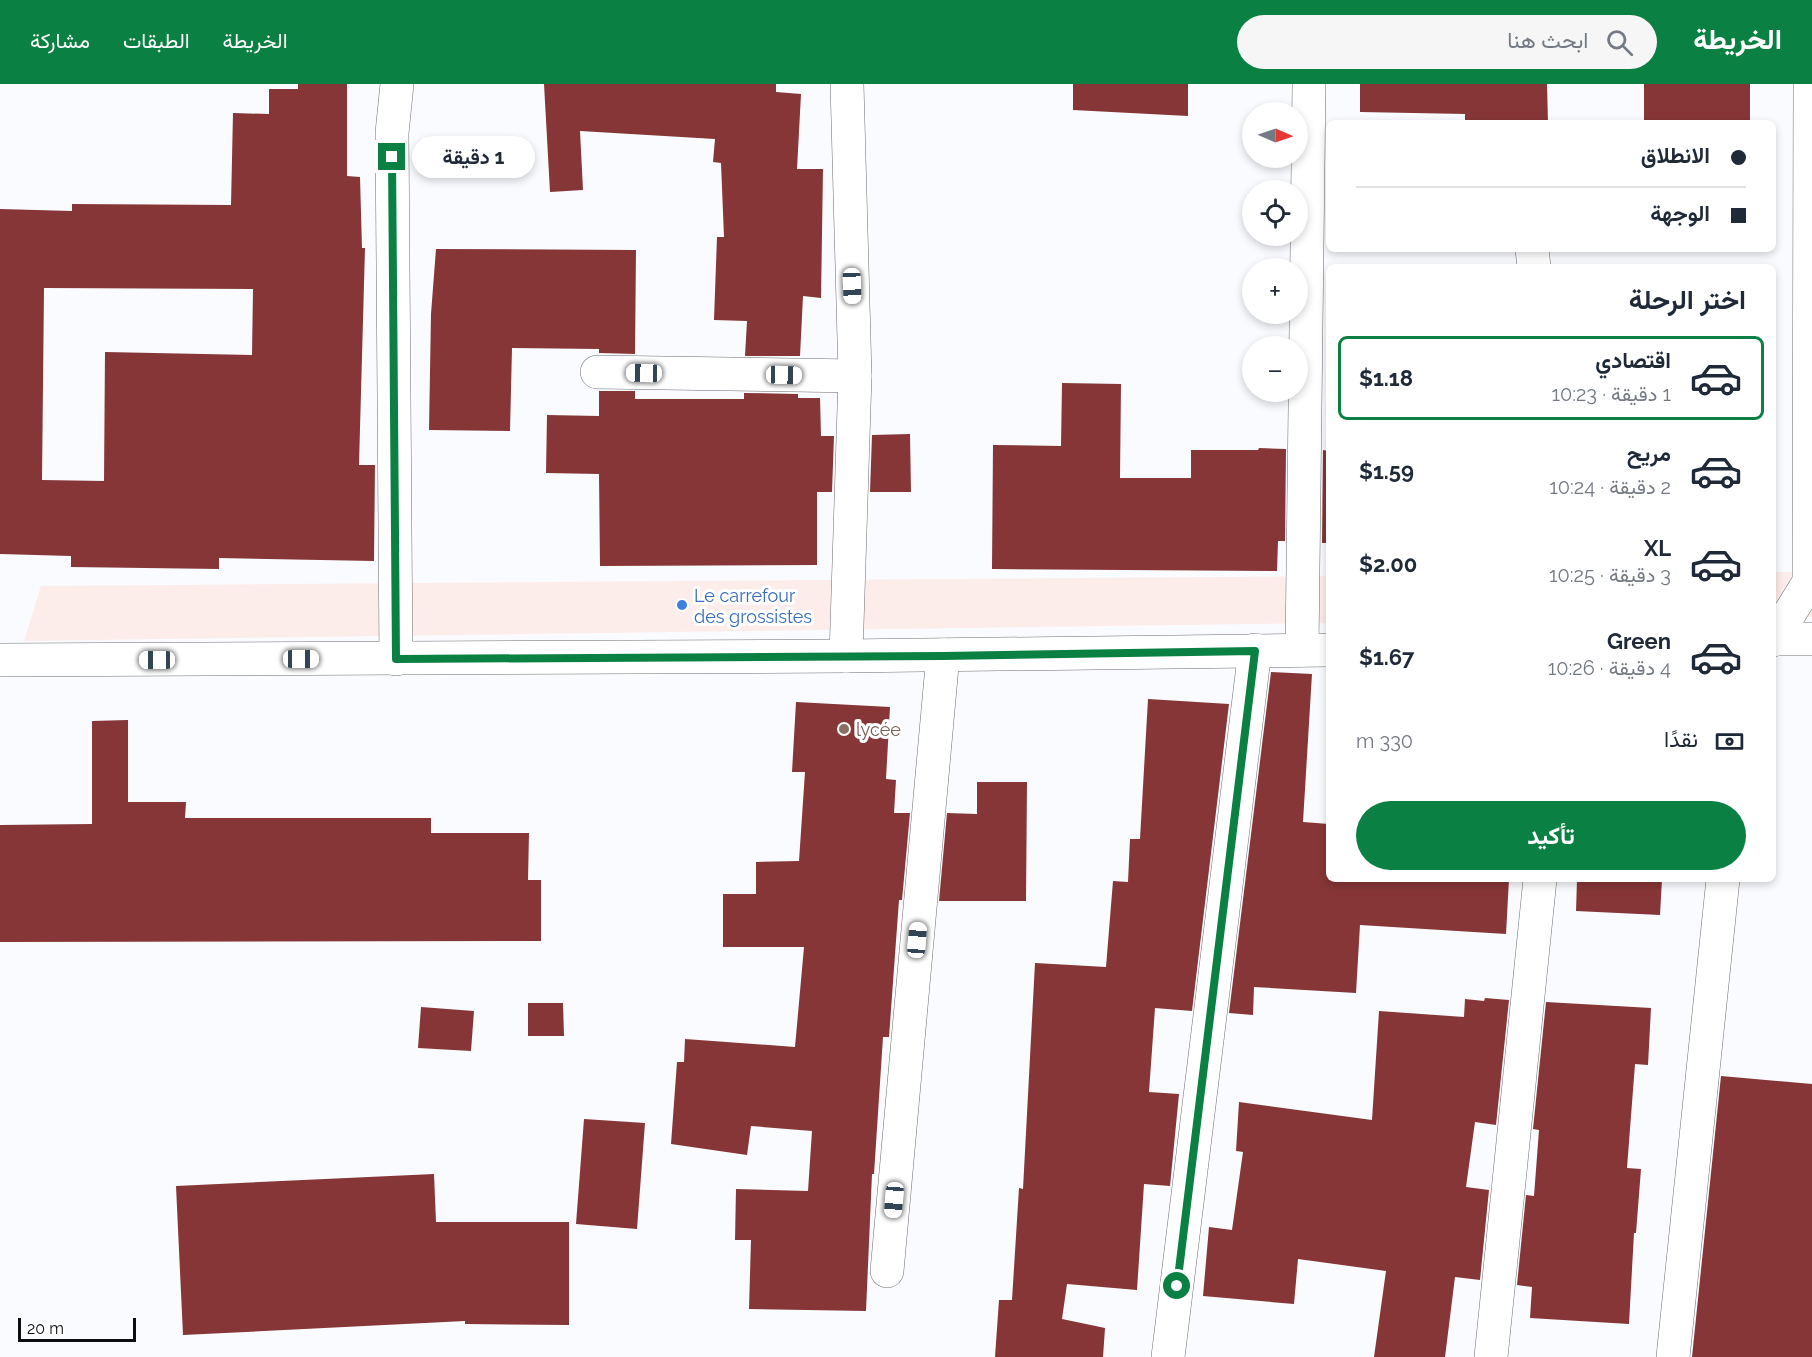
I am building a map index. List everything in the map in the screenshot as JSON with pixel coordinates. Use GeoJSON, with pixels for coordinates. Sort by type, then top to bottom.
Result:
{"type":"FeatureCollection","features":[{"type":"Feature","properties":{"kind":"street"},"geometry":{"type":"LineString","coordinates":[[396,659],[392,133],[397,84]]}},
{"type":"Feature","properties":{"kind":"street"},"geometry":{"type":"LineString","coordinates":[[846,656],[855,376],[847,84]]}},
{"type":"Feature","properties":{"kind":"street"},"geometry":{"type":"LineString","coordinates":[[0,660],[943,656],[1316,650],[1310,84]]}},
{"type":"Feature","properties":{"kind":"street"},"geometry":{"type":"LineString","coordinates":[[1776,635],[1809,582],[1810,84]]}},
{"type":"Feature","properties":{"kind":"street"},"geometry":{"type":"LineString","coordinates":[[597,372],[855,376]]}},
{"type":"Feature","properties":{"kind":"street"},"geometry":{"type":"LineString","coordinates":[[1776,640],[1812,639]]}},
{"type":"Feature","properties":{"kind":"street"},"geometry":{"type":"LineString","coordinates":[[1168,1357],[1255,651]]}},
{"type":"Feature","properties":{"kind":"street"},"geometry":{"type":"LineString","coordinates":[[887,1271],[943,656]]}},
{"type":"Feature","properties":{"kind":"street"},"geometry":{"type":"LineString","coordinates":[[1491,1357],[1540,882]]}},
{"type":"Feature","properties":{"kind":"street"},"geometry":{"type":"LineString","coordinates":[[1673,1357],[1723,882]]}},
{"type":"Feature","properties":{"kind":"shaded area"},"geometry":{"type":"Polygon","coordinates":[[[1776,572],[1812,572],[1812,617],[1776,618],[1776,572]]]}},
{"type":"Feature","properties":{"kind":"shaded area","name":"Le carrefour des grossistes"},"geometry":{"type":"Polygon","coordinates":[[[1326,576],[1326,623],[24,641],[41,586],[1326,576]]]}},
{"type":"Feature","properties":{"kind":"building"},"geometry":{"type":"Polygon","coordinates":[[[298,84],[347,84],[347,176],[360,177],[362,248],[365,248],[359,465],[375,465],[374,561],[219,558],[219,569],[71,567],[71,556],[0,554],[0,209],[72,211],[72,204],[231,205],[233,113],[269,114],[269,89],[298,89],[298,84]],[[44,288],[42,480],[104,481],[105,352],[252,355],[253,289],[44,288]]]}},
{"type":"Feature","properties":{"kind":"building"},"geometry":{"type":"Polygon","coordinates":[[[544,84],[776,84],[776,92],[801,94],[797,169],[823,169],[821,298],[803,296],[800,356],[745,356],[747,321],[714,320],[717,237],[724,237],[721,163],[713,162],[715,139],[580,131],[583,190],[550,192],[544,84]]]}},
{"type":"Feature","properties":{"kind":"building"},"geometry":{"type":"Polygon","coordinates":[[[1073,84],[1188,84],[1188,116],[1073,110],[1073,84]]]}},
{"type":"Feature","properties":{"kind":"building"},"geometry":{"type":"Polygon","coordinates":[[[1360,84],[1547,84],[1548,120],[1465,120],[1465,114],[1360,112],[1360,84]]]}},
{"type":"Feature","properties":{"kind":"building"},"geometry":{"type":"Polygon","coordinates":[[[1644,84],[1750,84],[1750,120],[1644,120],[1644,84]]]}},
{"type":"Feature","properties":{"kind":"building"},"geometry":{"type":"Polygon","coordinates":[[[436,249],[636,250],[635,354],[599,353],[599,349],[512,348],[510,431],[429,430],[431,314],[436,249]]]}},
{"type":"Feature","properties":{"kind":"building"},"geometry":{"type":"Polygon","coordinates":[[[1062,383],[1121,384],[1120,478],[1191,478],[1191,450],[1286,449],[1285,541],[1278,541],[1277,571],[992,569],[993,445],[1061,446],[1062,383]]]}},
{"type":"Feature","properties":{"kind":"building"},"geometry":{"type":"Polygon","coordinates":[[[599,391],[635,391],[635,399],[744,399],[744,393],[798,394],[798,398],[820,398],[821,436],[834,436],[832,492],[817,492],[817,565],[600,566],[599,474],[546,473],[547,415],[599,416],[599,391]]]}},
{"type":"Feature","properties":{"kind":"building"},"geometry":{"type":"Polygon","coordinates":[[[910,434],[911,492],[870,492],[872,435],[910,434]]]}},
{"type":"Feature","properties":{"kind":"building"},"geometry":{"type":"Polygon","coordinates":[[[1323,450],[1326,450],[1326,543],[1322,543],[1323,450]]]}},
{"type":"Feature","properties":{"kind":"building"},"geometry":{"type":"Polygon","coordinates":[[[1271,672],[1312,674],[1303,822],[1326,824],[1326,882],[1509,882],[1506,934],[1360,925],[1356,993],[1254,987],[1253,1015],[1229,1013],[1271,672]]]}},
{"type":"Feature","properties":{"kind":"building"},"geometry":{"type":"Polygon","coordinates":[[[1148,699],[1229,704],[1192,1011],[1155,1008],[1149,1092],[1179,1094],[1170,1186],[1144,1184],[1137,1290],[1067,1284],[1062,1319],[1105,1328],[1103,1357],[995,1357],[999,1300],[1012,1300],[1019,1188],[1023,1189],[1035,963],[1106,967],[1113,881],[1128,882],[1130,839],[1140,839],[1148,699]]]}},
{"type":"Feature","properties":{"kind":"building"},"geometry":{"type":"Polygon","coordinates":[[[796,702],[890,707],[886,779],[896,780],[894,813],[910,813],[902,900],[899,900],[889,1037],[883,1037],[874,1174],[872,1174],[866,1311],[749,1309],[751,1240],[735,1240],[736,1189],[808,1191],[812,1131],[751,1126],[747,1155],[671,1144],[677,1062],[684,1062],[685,1039],[795,1047],[804,947],[723,947],[723,894],[756,894],[756,862],[799,861],[805,772],[792,772],[796,702]]]}},
{"type":"Feature","properties":{"kind":"building"},"geometry":{"type":"Polygon","coordinates":[[[128,720],[128,802],[186,802],[185,818],[431,818],[431,833],[529,833],[528,880],[541,880],[541,941],[0,942],[0,825],[92,824],[92,721],[128,720]]]}},
{"type":"Feature","properties":{"kind":"building"},"geometry":{"type":"Polygon","coordinates":[[[977,782],[1027,782],[1026,901],[939,901],[947,813],[977,814],[977,782]]]}},
{"type":"Feature","properties":{"kind":"building"},"geometry":{"type":"Polygon","coordinates":[[[1577,882],[1662,882],[1660,915],[1576,911],[1577,882]]]}},
{"type":"Feature","properties":{"kind":"building"},"geometry":{"type":"Polygon","coordinates":[[[1485,998],[1509,1000],[1496,1125],[1475,1122],[1466,1187],[1489,1190],[1480,1280],[1455,1277],[1445,1357],[1374,1357],[1386,1271],[1298,1259],[1294,1304],[1203,1296],[1209,1227],[1232,1230],[1243,1152],[1236,1151],[1239,1102],[1372,1120],[1379,1011],[1464,1017],[1465,999],[1484,1001],[1485,998]]]}},
{"type":"Feature","properties":{"kind":"building"},"geometry":{"type":"Polygon","coordinates":[[[1546,1002],[1651,1008],[1648,1065],[1635,1064],[1627,1168],[1641,1169],[1636,1233],[1634,1233],[1629,1324],[1530,1318],[1532,1287],[1517,1285],[1526,1195],[1534,1196],[1539,1130],[1533,1129],[1546,1002]]]}},
{"type":"Feature","properties":{"kind":"building"},"geometry":{"type":"Polygon","coordinates":[[[528,1003],[563,1003],[564,1036],[528,1036],[528,1003]]]}},
{"type":"Feature","properties":{"kind":"building"},"geometry":{"type":"Polygon","coordinates":[[[421,1007],[474,1011],[471,1051],[418,1048],[421,1007]]]}},
{"type":"Feature","properties":{"kind":"building"},"geometry":{"type":"Polygon","coordinates":[[[1721,1076],[1812,1084],[1812,1357],[1692,1357],[1721,1076]]]}},
{"type":"Feature","properties":{"kind":"building"},"geometry":{"type":"Polygon","coordinates":[[[584,1119],[645,1123],[637,1229],[576,1224],[584,1119]]]}},
{"type":"Feature","properties":{"kind":"building"},"geometry":{"type":"Polygon","coordinates":[[[434,1174],[436,1222],[569,1222],[569,1325],[465,1324],[465,1321],[183,1335],[176,1186],[434,1174]]]}},
{"type":"Feature","properties":{"kind":"place","name":"Le carrefour des grossistes"},"geometry":{"type":"Point","coordinates":[682,605]}},
{"type":"Feature","properties":{"kind":"place","name":"lycée"},"geometry":{"type":"Point","coordinates":[844,729]}},
{"type":"Feature","properties":{"kind":"route"},"geometry":{"type":"LineString","coordinates":[[392,157],[396,659],[943,656],[1255,651],[1177,1286]]}}]}
